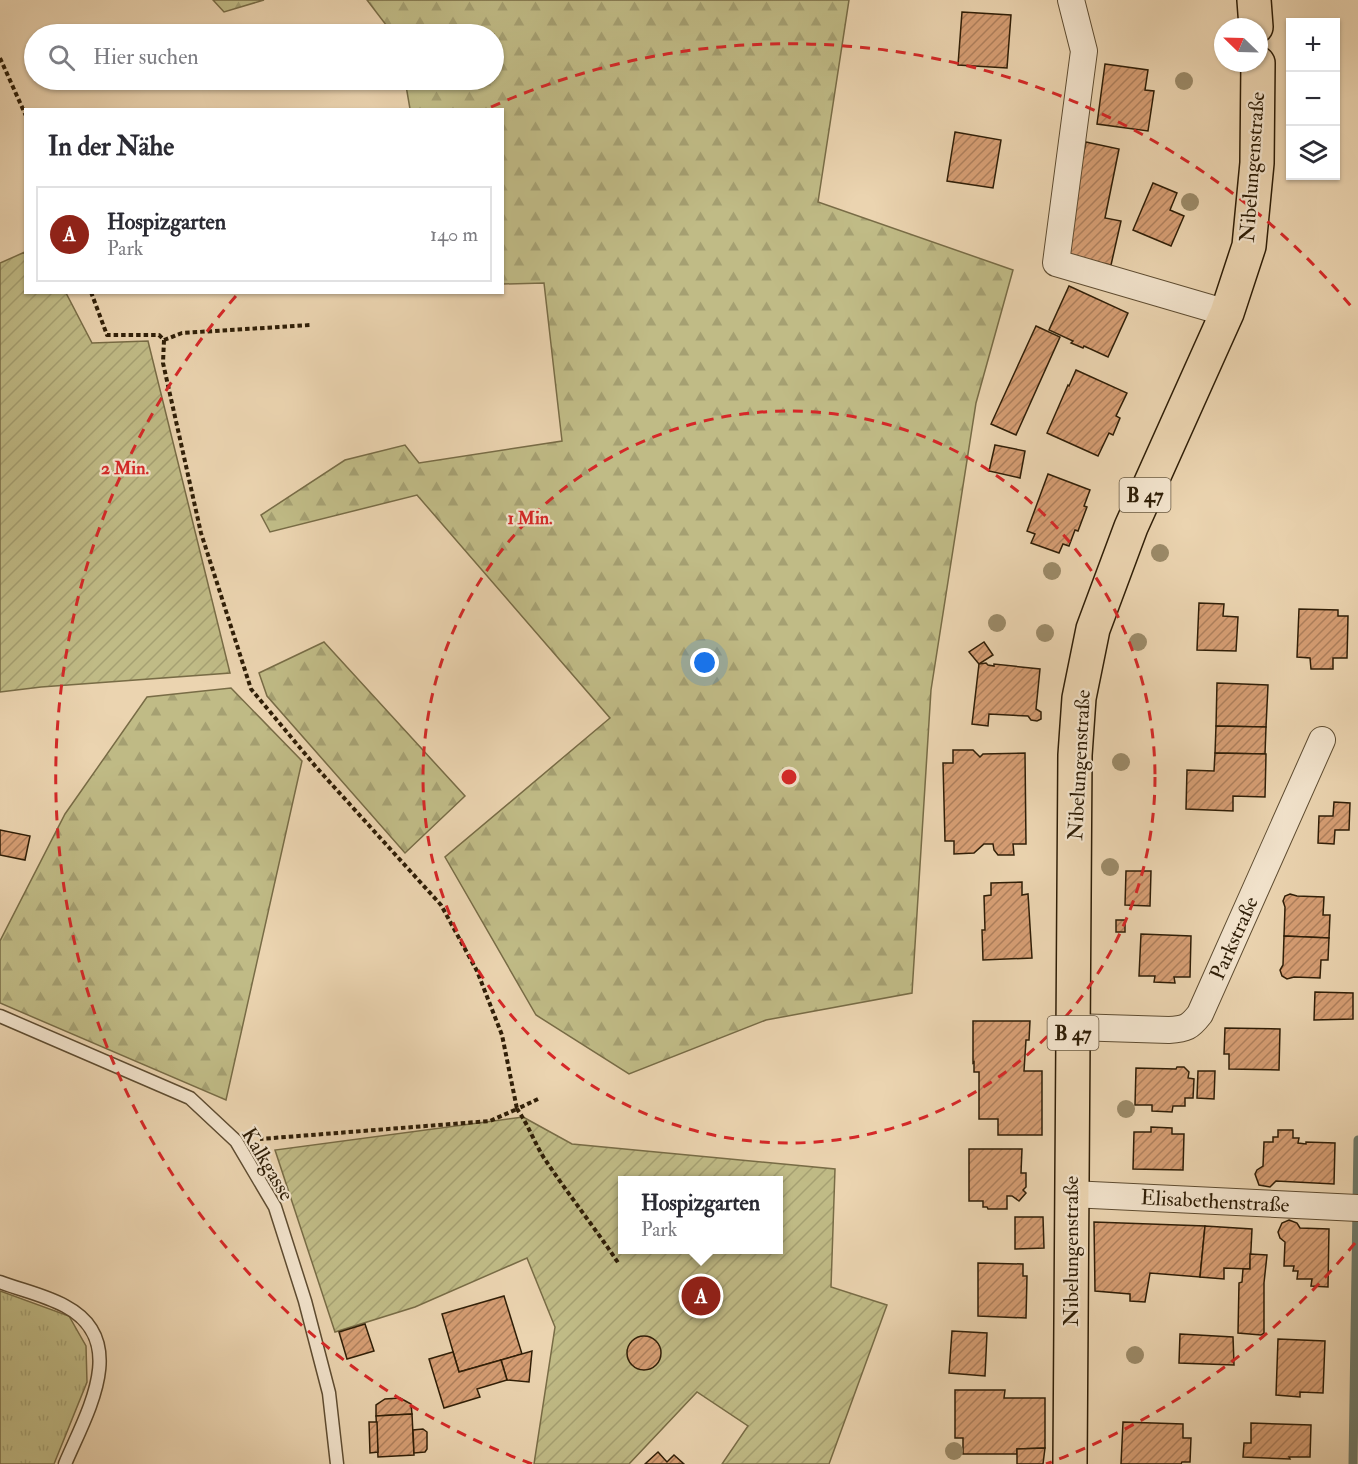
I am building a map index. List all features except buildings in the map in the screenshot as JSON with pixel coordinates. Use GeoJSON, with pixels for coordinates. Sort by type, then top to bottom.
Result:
{"type":"FeatureCollection","features":[{"type":"Feature","properties":{"kind":"main road"},"geometry":{"type":"LineString","coordinates":[[1254,0],[1255,18]]}},
{"type":"Feature","properties":{"kind":"main road","name":"Nibelungenstraße"},"geometry":{"type":"LineString","coordinates":[[1070,1464],[1075,755],[1079,698],[1093,629],[1131,527],[1227,313],[1249,246],[1257,163],[1258,72]]}},
{"type":"Feature","properties":{"kind":"street"},"geometry":{"type":"LineString","coordinates":[[1071,0],[1084,51],[1056,263],[1227,313]]}},
{"type":"Feature","properties":{"kind":"street","name":"Parkstraße"},"geometry":{"type":"LineString","coordinates":[[1073,1027],[1169,1030],[1191,1026],[1200,1014],[1322,740]]}},
{"type":"Feature","properties":{"kind":"street","name":"Elisabethenstraße"},"geometry":{"type":"LineString","coordinates":[[1071,1194],[1350,1207]]}},
{"type":"Feature","properties":{"kind":"lane","name":"Kalkgasse"},"geometry":{"type":"LineString","coordinates":[[0,1016],[190,1098],[236,1141],[275,1207],[305,1301],[329,1393],[337,1464]]}},
{"type":"Feature","properties":{"kind":"lane"},"geometry":{"type":"LineString","coordinates":[[0,1282],[65,1306],[86,1321],[95,1336],[100,1361],[99,1382],[65,1464]]}},
{"type":"Feature","properties":{"kind":"path"},"geometry":{"type":"LineString","coordinates":[[0,58],[24,112]]}},
{"type":"Feature","properties":{"kind":"path"},"geometry":{"type":"LineString","coordinates":[[92,294],[107,335],[159,335],[164,340],[163,363],[201,533],[251,689],[316,767],[441,905],[477,971],[502,1035],[517,1109],[543,1156],[619,1264]]}},
{"type":"Feature","properties":{"kind":"path"},"geometry":{"type":"LineString","coordinates":[[164,340],[182,333],[311,325]]}},
{"type":"Feature","properties":{"kind":"path"},"geometry":{"type":"LineString","coordinates":[[236,1141],[490,1121],[538,1099]]}},
{"type":"Feature","properties":{"kind":"green space"},"geometry":{"type":"Polygon","coordinates":[[[213,0],[264,0],[224,12],[213,0]]]}},
{"type":"Feature","properties":{"kind":"green space"},"geometry":{"type":"Polygon","coordinates":[[[367,0],[849,0],[818,202],[1013,270],[976,403],[931,690],[912,993],[766,1020],[629,1074],[536,1015],[445,857],[610,718],[417,495],[270,532],[261,515],[345,460],[405,445],[419,463],[562,441],[544,283],[504,284],[504,108],[410,108],[407,90],[504,90],[504,24],[385,24],[367,0]]]}},
{"type":"Feature","properties":{"kind":"green space"},"geometry":{"type":"Polygon","coordinates":[[[24,252],[24,294],[67,294],[92,343],[148,341],[230,673],[0,692],[0,263],[24,252]]]}},
{"type":"Feature","properties":{"kind":"green space"},"geometry":{"type":"Polygon","coordinates":[[[324,642],[465,796],[405,853],[267,696],[259,673],[324,642]]]}},
{"type":"Feature","properties":{"kind":"green space"},"geometry":{"type":"Polygon","coordinates":[[[231,688],[302,761],[226,1100],[0,1003],[0,941],[65,814],[147,697],[231,688]]]}},
{"type":"Feature","properties":{"kind":"green space"},"geometry":{"type":"Polygon","coordinates":[[[523,1117],[572,1144],[835,1169],[831,1287],[887,1305],[829,1464],[722,1464],[748,1426],[697,1392],[629,1464],[534,1464],[555,1327],[527,1258],[415,1307],[335,1332],[275,1150],[523,1117]]]}},
{"type":"Feature","properties":{"kind":"green space"},"geometry":{"type":"Polygon","coordinates":[[[0,1291],[69,1316],[86,1346],[87,1382],[54,1464],[0,1464],[0,1291]]]}},
{"type":"Feature","properties":{"kind":"waterway"},"geometry":{"type":"LineString","coordinates":[[1353,1464],[1358,1140]]}},
{"type":"Feature","properties":{"kind":"place","name":"Hospizgarten"},"geometry":{"type":"Point","coordinates":[701,1296]}}]}
